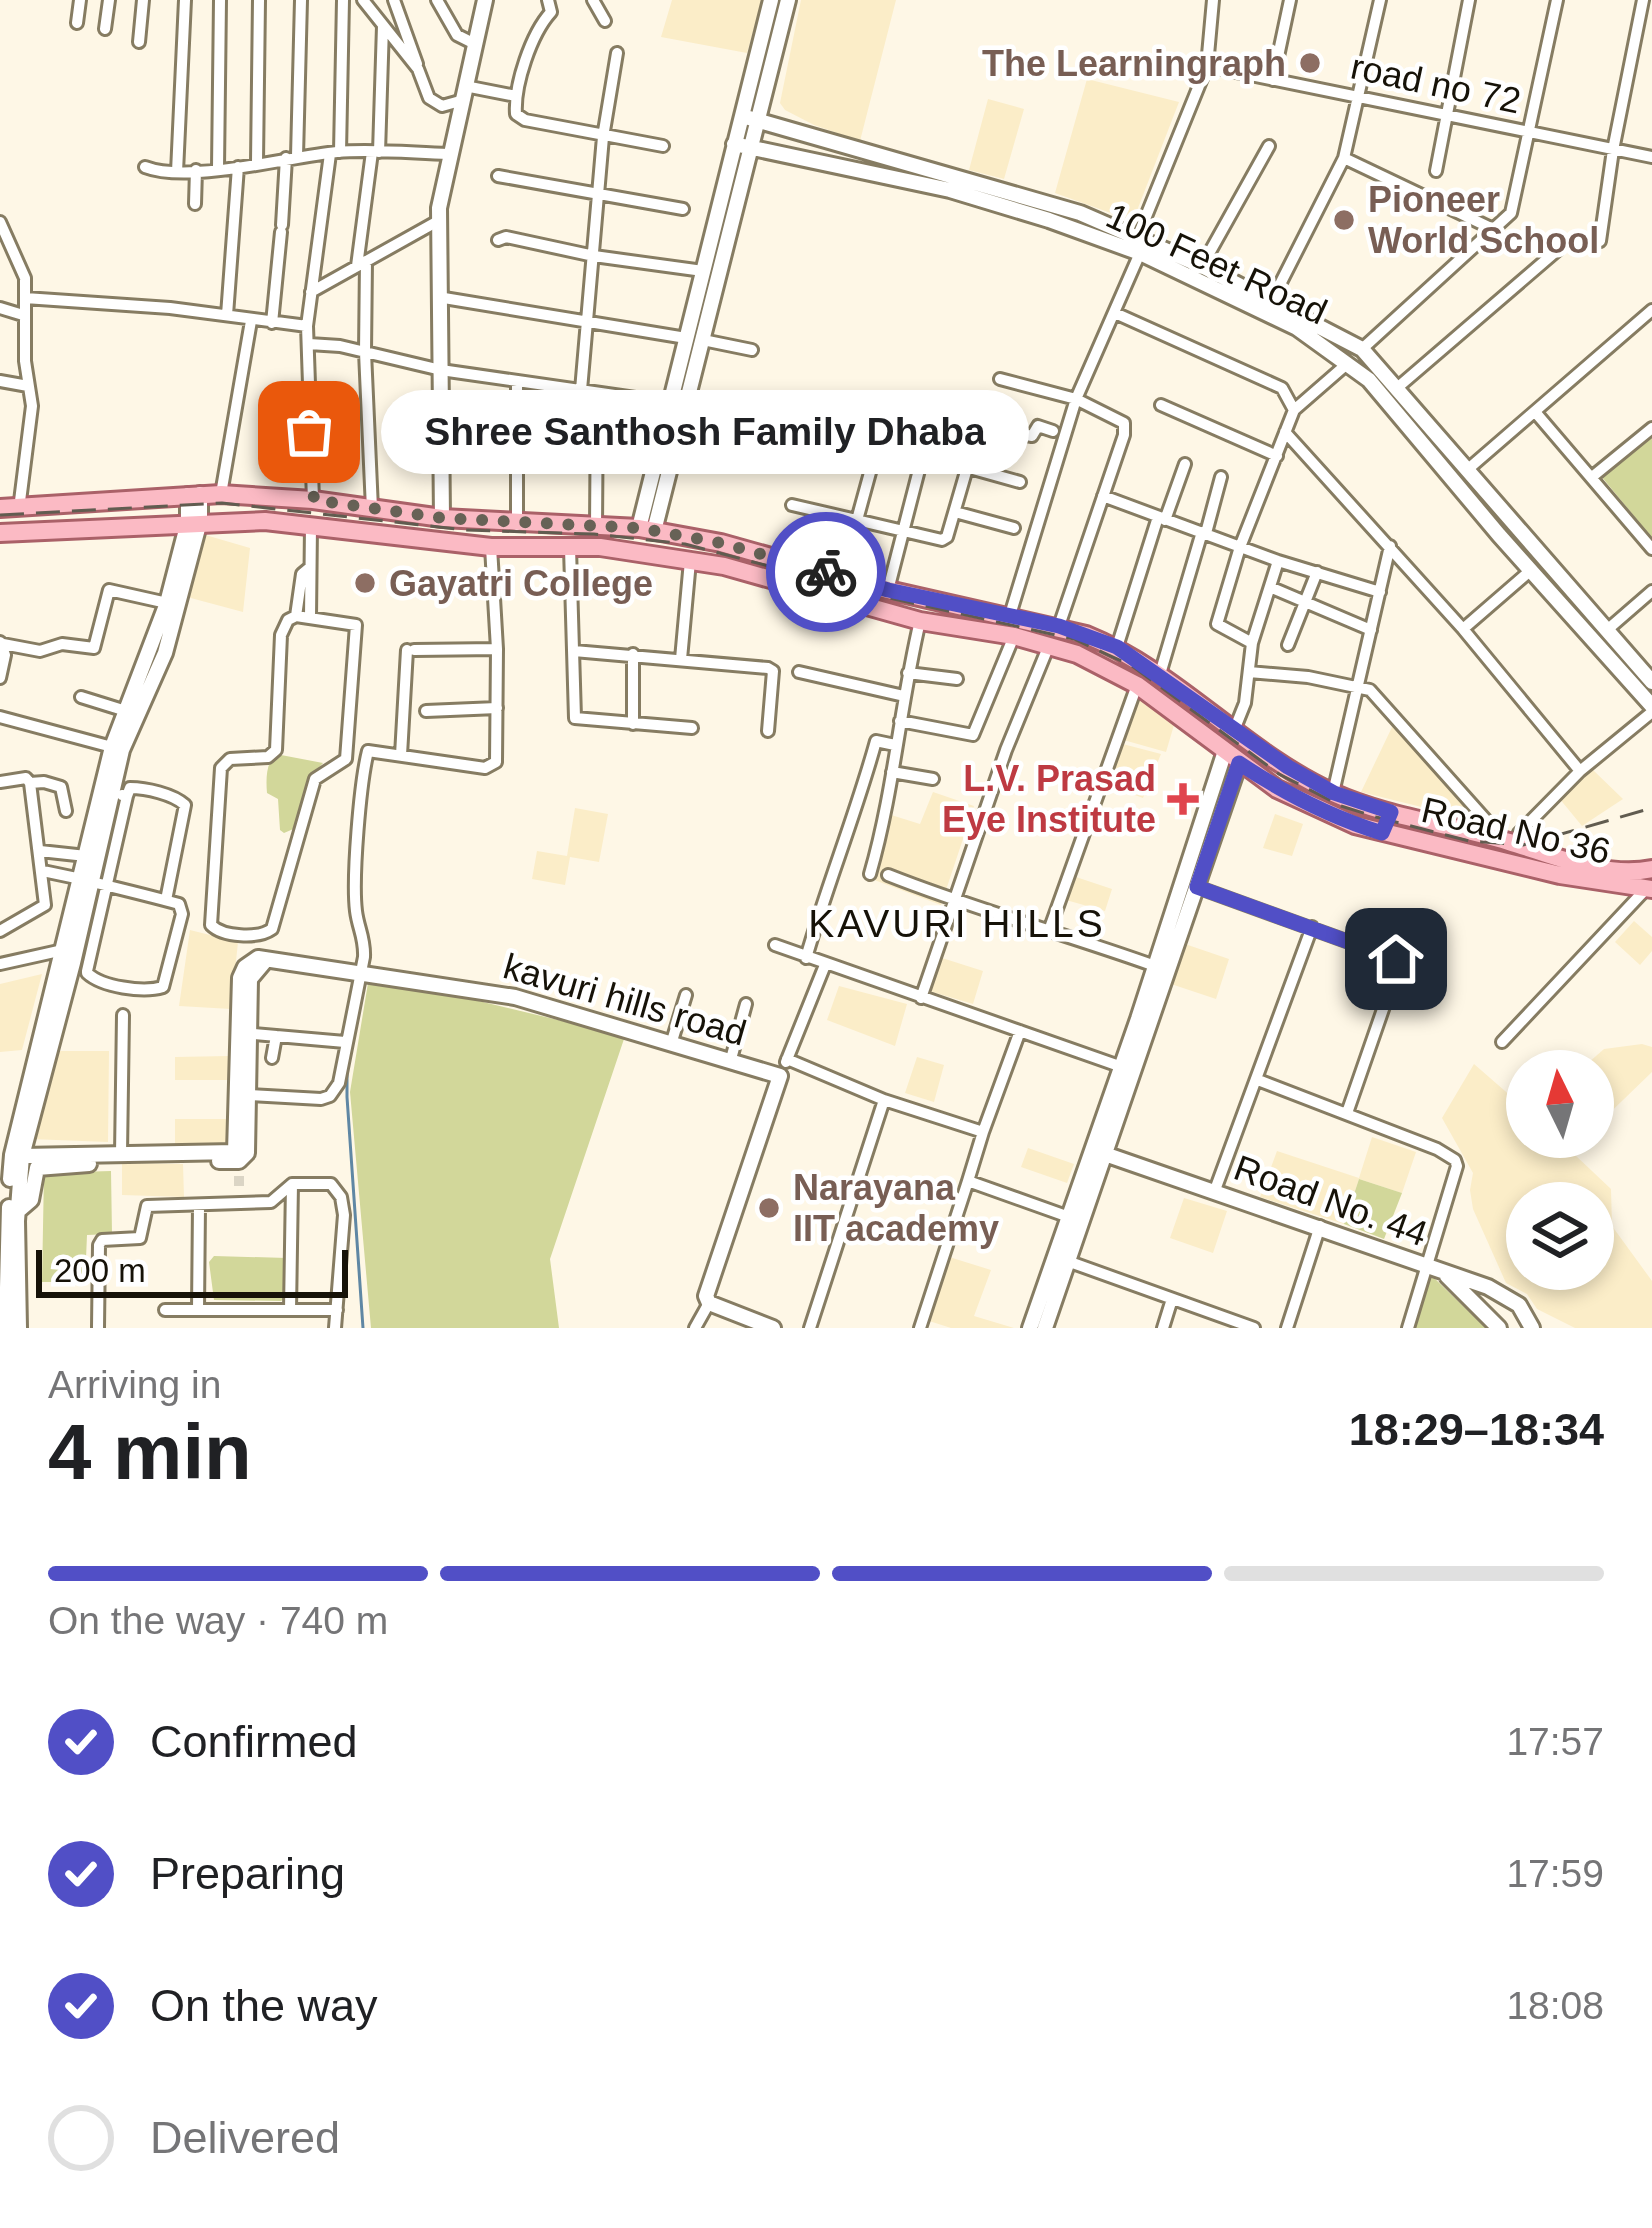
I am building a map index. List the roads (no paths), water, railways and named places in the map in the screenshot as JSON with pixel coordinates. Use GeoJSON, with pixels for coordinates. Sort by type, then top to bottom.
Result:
{"type":"FeatureCollection","features":[{"type":"Feature","properties":{"kind":"main road"},"geometry":{"type":"LineString","coordinates":[[442,518],[438,221],[448,154],[485,0]]}},
{"type":"Feature","properties":{"kind":"main road"},"geometry":{"type":"LineString","coordinates":[[678,406],[686,338],[771,0]]}},
{"type":"Feature","properties":{"kind":"main road"},"geometry":{"type":"LineString","coordinates":[[646,530],[678,406],[703,340],[788,0]]}},
{"type":"Feature","properties":{"kind":"main road","name":"100 Feet Road"},"geometry":{"type":"LineString","coordinates":[[742,116],[1044,202],[1139,244],[1297,328],[1370,380],[1442,453],[1466,470],[1652,682]]}},
{"type":"Feature","properties":{"kind":"main road","name":"100 Feet Road"},"geometry":{"type":"LineString","coordinates":[[734,144],[950,190],[1139,244],[1202,266],[1362,349],[1397,388],[1530,571],[1652,709]]}},
{"type":"Feature","properties":{"kind":"main road","name":"Road No 36"},"geometry":{"type":"LineString","coordinates":[[0,508],[221,494],[314,500],[442,518],[646,530],[758,551],[888,590],[1059,626],[1117,647],[1288,767],[1334,793],[1620,871],[1652,869]]}},
{"type":"Feature","properties":{"kind":"main road"},"geometry":{"type":"LineString","coordinates":[[7,1328],[11,1162],[69,944],[119,794],[117,748],[165,652],[194,522],[194,495]]}},
{"type":"Feature","properties":{"kind":"main road"},"geometry":{"type":"LineString","coordinates":[[93,882],[86,856],[126,711],[194,522]]}},
{"type":"Feature","properties":{"kind":"main road","name":"Road No 36"},"geometry":{"type":"LineString","coordinates":[[0,533],[194,522],[311,526],[491,547],[635,551],[690,561],[794,584],[920,621],[1048,645],[1137,685],[1277,789],[1317,808],[1382,833],[1648,890]]}},
{"type":"Feature","properties":{"kind":"main road"},"geometry":{"type":"LineString","coordinates":[[1045,1328],[1070,1262],[1122,1066],[1232,757]]}},
{"type":"Feature","properties":{"kind":"main road"},"geometry":{"type":"LineString","coordinates":[[1030,1328],[1197,887],[1220,792]]}},
{"type":"Feature","properties":{"kind":"main road"},"geometry":{"type":"LineString","coordinates":[[1382,833],[1391,812]]}},
{"type":"Feature","properties":{"kind":"main road","name":"kavuri hills road"},"geometry":{"type":"LineString","coordinates":[[244,1033],[240,978],[245,967],[270,957],[514,997],[780,1076],[709,1280],[709,1304]]}},
{"type":"Feature","properties":{"kind":"main road"},"geometry":{"type":"LineString","coordinates":[[17,1212],[32,1200],[35,1172],[46,1165],[238,1162],[247,1153],[244,1033]]}},
{"type":"Feature","properties":{"kind":"main road"},"geometry":{"type":"LineString","coordinates":[[238,1162],[244,1033]]}},
{"type":"Feature","properties":{"kind":"main road","name":"Road No. 44"},"geometry":{"type":"LineString","coordinates":[[1100,1153],[1320,1226],[1505,1295],[1519,1305],[1532,1328]]}},
{"type":"Feature","properties":{"kind":"main road"},"geometry":{"type":"LineString","coordinates":[[11,1162],[121,1154],[238,1162]]}},
{"type":"Feature","properties":{"kind":"main road"},"geometry":{"type":"LineString","coordinates":[[11,1162],[20,1328]]}},
{"type":"Feature","properties":{"kind":"main road"},"geometry":{"type":"LineString","coordinates":[[1436,1269],[1499,1328]]}},
{"type":"Feature","properties":{"kind":"main road"},"geometry":{"type":"LineString","coordinates":[[709,1304],[773,1328]]}},
{"type":"Feature","properties":{"kind":"street"},"geometry":{"type":"LineString","coordinates":[[76,23],[80,0]]}},
{"type":"Feature","properties":{"kind":"street"},"geometry":{"type":"LineString","coordinates":[[105,29],[109,0]]}},
{"type":"Feature","properties":{"kind":"street"},"geometry":{"type":"LineString","coordinates":[[139,42],[143,0]]}},
{"type":"Feature","properties":{"kind":"street"},"geometry":{"type":"LineString","coordinates":[[177,172],[185,0]]}},
{"type":"Feature","properties":{"kind":"street"},"geometry":{"type":"LineString","coordinates":[[218,168],[220,0]]}},
{"type":"Feature","properties":{"kind":"street"},"geometry":{"type":"LineString","coordinates":[[257,162],[259,0]]}},
{"type":"Feature","properties":{"kind":"street"},"geometry":{"type":"LineString","coordinates":[[272,323],[292,157],[301,0]]}},
{"type":"Feature","properties":{"kind":"street"},"geometry":{"type":"LineString","coordinates":[[314,500],[307,326],[335,153],[343,0]]}},
{"type":"Feature","properties":{"kind":"street"},"geometry":{"type":"LineString","coordinates":[[363,0],[418,69]]}},
{"type":"Feature","properties":{"kind":"street"},"geometry":{"type":"LineString","coordinates":[[394,0],[429,98],[436,105],[463,94],[516,96]]}},
{"type":"Feature","properties":{"kind":"street"},"geometry":{"type":"LineString","coordinates":[[436,0],[457,35],[475,44]]}},
{"type":"Feature","properties":{"kind":"street"},"geometry":{"type":"LineString","coordinates":[[548,0],[551,12],[540,24],[516,96],[514,110],[519,117],[663,146]]}},
{"type":"Feature","properties":{"kind":"street"},"geometry":{"type":"LineString","coordinates":[[593,0],[604,21]]}},
{"type":"Feature","properties":{"kind":"street"},"geometry":{"type":"LineString","coordinates":[[1010,615],[1076,399],[1114,313],[1208,66],[1213,0]]}},
{"type":"Feature","properties":{"kind":"street"},"geometry":{"type":"LineString","coordinates":[[1273,80],[1290,0]]}},
{"type":"Feature","properties":{"kind":"street"},"geometry":{"type":"LineString","coordinates":[[1272,300],[1344,158],[1380,0]]}},
{"type":"Feature","properties":{"kind":"street"},"geometry":{"type":"LineString","coordinates":[[1436,171],[1469,0]]}},
{"type":"Feature","properties":{"kind":"street"},"geometry":{"type":"LineString","coordinates":[[1362,349],[1514,208],[1557,0]]}},
{"type":"Feature","properties":{"kind":"street"},"geometry":{"type":"LineString","coordinates":[[1600,242],[1643,0]]}},
{"type":"Feature","properties":{"kind":"street"},"geometry":{"type":"LineString","coordinates":[[372,509],[362,264],[382,26]]}},
{"type":"Feature","properties":{"kind":"street"},"geometry":{"type":"LineString","coordinates":[[581,390],[603,136],[616,53]]}},
{"type":"Feature","properties":{"kind":"street","name":"road no 72"},"geometry":{"type":"LineString","coordinates":[[1208,66],[1652,157]]}},
{"type":"Feature","properties":{"kind":"street"},"geometry":{"type":"LineString","coordinates":[[1202,266],[1269,146]]}},
{"type":"Feature","properties":{"kind":"street"},"geometry":{"type":"LineString","coordinates":[[145,167],[177,172],[335,153],[448,154]]}},
{"type":"Feature","properties":{"kind":"street"},"geometry":{"type":"LineString","coordinates":[[1344,158],[1493,230]]}},
{"type":"Feature","properties":{"kind":"street"},"geometry":{"type":"LineString","coordinates":[[227,315],[238,167]]}},
{"type":"Feature","properties":{"kind":"street"},"geometry":{"type":"LineString","coordinates":[[195,204],[196,170]]}},
{"type":"Feature","properties":{"kind":"street"},"geometry":{"type":"LineString","coordinates":[[498,176],[683,209]]}},
{"type":"Feature","properties":{"kind":"street"},"geometry":{"type":"LineString","coordinates":[[311,292],[438,221]]}},
{"type":"Feature","properties":{"kind":"street"},"geometry":{"type":"LineString","coordinates":[[0,222],[25,278],[23,315],[32,406],[20,509]]}},
{"type":"Feature","properties":{"kind":"street"},"geometry":{"type":"LineString","coordinates":[[498,240],[506,237],[594,256],[703,271]]}},
{"type":"Feature","properties":{"kind":"street"},"geometry":{"type":"LineString","coordinates":[[1397,388],[1561,247]]}},
{"type":"Feature","properties":{"kind":"street"},"geometry":{"type":"LineString","coordinates":[[0,251],[15,254]]}},
{"type":"Feature","properties":{"kind":"street"},"geometry":{"type":"LineString","coordinates":[[438,297],[686,338]]}},
{"type":"Feature","properties":{"kind":"street"},"geometry":{"type":"LineString","coordinates":[[26,298],[307,326]]}},
{"type":"Feature","properties":{"kind":"street"},"geometry":{"type":"LineString","coordinates":[[0,308],[23,315]]}},
{"type":"Feature","properties":{"kind":"street"},"geometry":{"type":"LineString","coordinates":[[1466,470],[1652,310]]}},
{"type":"Feature","properties":{"kind":"street"},"geometry":{"type":"LineString","coordinates":[[1114,313],[1282,388],[1294,410]]}},
{"type":"Feature","properties":{"kind":"street"},"geometry":{"type":"LineString","coordinates":[[221,494],[251,321]]}},
{"type":"Feature","properties":{"kind":"street"},"geometry":{"type":"LineString","coordinates":[[703,340],[752,350]]}},
{"type":"Feature","properties":{"kind":"street"},"geometry":{"type":"LineString","coordinates":[[309,344],[771,424]]}},
{"type":"Feature","properties":{"kind":"street"},"geometry":{"type":"LineString","coordinates":[[1252,643],[1216,624],[1240,547],[1294,410],[1348,363]]}},
{"type":"Feature","properties":{"kind":"street"},"geometry":{"type":"LineString","coordinates":[[1000,380],[1076,399],[1124,423],[1124,435],[1059,626]]}},
{"type":"Feature","properties":{"kind":"street"},"geometry":{"type":"LineString","coordinates":[[0,381],[28,386]]}},
{"type":"Feature","properties":{"kind":"street"},"geometry":{"type":"LineString","coordinates":[[517,381],[517,524]]}},
{"type":"Feature","properties":{"kind":"street"},"geometry":{"type":"LineString","coordinates":[[596,527],[597,393]]}},
{"type":"Feature","properties":{"kind":"street"},"geometry":{"type":"LineString","coordinates":[[1162,404],[1277,456]]}},
{"type":"Feature","properties":{"kind":"street"},"geometry":{"type":"LineString","coordinates":[[1536,412],[1652,548]]}},
{"type":"Feature","properties":{"kind":"street"},"geometry":{"type":"LineString","coordinates":[[791,505],[946,539],[979,427],[1032,436],[1038,426],[1053,430]]}},
{"type":"Feature","properties":{"kind":"street"},"geometry":{"type":"LineString","coordinates":[[1592,477],[1652,428]]}},
{"type":"Feature","properties":{"kind":"street"},"geometry":{"type":"LineString","coordinates":[[1285,432],[1463,629],[1580,771]]}},
{"type":"Feature","properties":{"kind":"street"},"geometry":{"type":"LineString","coordinates":[[857,520],[874,458]]}},
{"type":"Feature","properties":{"kind":"street"},"geometry":{"type":"LineString","coordinates":[[1117,647],[1184,464]]}},
{"type":"Feature","properties":{"kind":"street"},"geometry":{"type":"LineString","coordinates":[[888,590],[920,466]]}},
{"type":"Feature","properties":{"kind":"street"},"geometry":{"type":"LineString","coordinates":[[966,467],[1020,482]]}},
{"type":"Feature","properties":{"kind":"street"},"geometry":{"type":"LineString","coordinates":[[1160,674],[1221,477]]}},
{"type":"Feature","properties":{"kind":"street"},"geometry":{"type":"LineString","coordinates":[[1102,496],[1278,561],[1379,592]]}},
{"type":"Feature","properties":{"kind":"street"},"geometry":{"type":"LineString","coordinates":[[955,512],[1014,528]]}},
{"type":"Feature","properties":{"kind":"street"},"geometry":{"type":"LineString","coordinates":[[303,617],[312,574],[308,569],[311,526]]}},
{"type":"Feature","properties":{"kind":"street"},"geometry":{"type":"LineString","coordinates":[[1334,793],[1390,546]]}},
{"type":"Feature","properties":{"kind":"street"},"geometry":{"type":"LineString","coordinates":[[248,1095],[321,1100],[339,1083],[365,937],[358,920],[356,890],[368,751],[491,766],[497,755],[491,547]]}},
{"type":"Feature","properties":{"kind":"street"},"geometry":{"type":"LineString","coordinates":[[570,548],[574,718],[692,728]]}},
{"type":"Feature","properties":{"kind":"street"},"geometry":{"type":"LineString","coordinates":[[681,659],[690,561]]}},
{"type":"Feature","properties":{"kind":"street"},"geometry":{"type":"LineString","coordinates":[[1235,728],[1245,703],[1252,643],[1278,561]]}},
{"type":"Feature","properties":{"kind":"street"},"geometry":{"type":"LineString","coordinates":[[1463,629],[1530,571]]}},
{"type":"Feature","properties":{"kind":"street"},"geometry":{"type":"LineString","coordinates":[[1288,645],[1316,572]]}},
{"type":"Feature","properties":{"kind":"street"},"geometry":{"type":"LineString","coordinates":[[1270,587],[1371,630]]}},
{"type":"Feature","properties":{"kind":"street"},"geometry":{"type":"LineString","coordinates":[[0,678],[2,643],[40,651],[62,644],[94,648],[109,590],[166,603]]}},
{"type":"Feature","properties":{"kind":"street"},"geometry":{"type":"LineString","coordinates":[[1607,630],[1652,591]]}},
{"type":"Feature","properties":{"kind":"street"},"geometry":{"type":"LineString","coordinates":[[303,617],[348,621],[357,631],[346,759],[315,779],[272,929],[264,935],[221,933],[211,926],[221,767],[230,759],[268,757],[276,750],[281,635],[288,620],[303,617]]}},
{"type":"Feature","properties":{"kind":"street"},"geometry":{"type":"LineString","coordinates":[[870,874],[920,621]]}},
{"type":"Feature","properties":{"kind":"street"},"geometry":{"type":"LineString","coordinates":[[900,721],[973,735],[1014,636]]}},
{"type":"Feature","properties":{"kind":"street"},"geometry":{"type":"LineString","coordinates":[[921,998],[1006,750],[1048,645]]}},
{"type":"Feature","properties":{"kind":"street"},"geometry":{"type":"LineString","coordinates":[[400,755],[411,650],[497,649]]}},
{"type":"Feature","properties":{"kind":"street"},"geometry":{"type":"LineString","coordinates":[[574,651],[772,671],[768,731]]}},
{"type":"Feature","properties":{"kind":"street"},"geometry":{"type":"LineString","coordinates":[[633,654],[633,724]]}},
{"type":"Feature","properties":{"kind":"street"},"geometry":{"type":"LineString","coordinates":[[799,671],[904,696]]}},
{"type":"Feature","properties":{"kind":"street"},"geometry":{"type":"LineString","coordinates":[[1249,672],[1358,686],[1377,696],[1509,842],[1580,771],[1652,709]]}},
{"type":"Feature","properties":{"kind":"street"},"geometry":{"type":"LineString","coordinates":[[908,673],[957,679]]}},
{"type":"Feature","properties":{"kind":"street"},"geometry":{"type":"LineString","coordinates":[[1050,928],[1137,685]]}},
{"type":"Feature","properties":{"kind":"street"},"geometry":{"type":"LineString","coordinates":[[81,697],[126,711]]}},
{"type":"Feature","properties":{"kind":"street"},"geometry":{"type":"LineString","coordinates":[[426,711],[497,708]]}},
{"type":"Feature","properties":{"kind":"street"},"geometry":{"type":"LineString","coordinates":[[0,717],[117,748]]}},
{"type":"Feature","properties":{"kind":"street"},"geometry":{"type":"LineString","coordinates":[[806,958],[876,741],[895,745]]}},
{"type":"Feature","properties":{"kind":"street"},"geometry":{"type":"LineString","coordinates":[[892,772],[934,779]]}},
{"type":"Feature","properties":{"kind":"street"},"geometry":{"type":"LineString","coordinates":[[0,782],[26,778],[30,783],[44,908],[0,931]]}},
{"type":"Feature","properties":{"kind":"street"},"geometry":{"type":"LineString","coordinates":[[30,783],[61,788],[66,811]]}},
{"type":"Feature","properties":{"kind":"street"},"geometry":{"type":"LineString","coordinates":[[119,794],[138,788],[185,805],[166,901]]}},
{"type":"Feature","properties":{"kind":"street"},"geometry":{"type":"LineString","coordinates":[[40,850],[86,856]]}},
{"type":"Feature","properties":{"kind":"street"},"geometry":{"type":"LineString","coordinates":[[43,871],[93,882],[178,904],[182,914],[166,984],[153,991],[95,980],[87,971],[93,882]]}},
{"type":"Feature","properties":{"kind":"street"},"geometry":{"type":"LineString","coordinates":[[888,875],[955,902],[1050,928],[1155,966]]}},
{"type":"Feature","properties":{"kind":"street"},"geometry":{"type":"LineString","coordinates":[[1197,887],[1392,956],[1399,966],[1347,1113]]}},
{"type":"Feature","properties":{"kind":"street"},"geometry":{"type":"LineString","coordinates":[[1502,1042],[1648,890]]}},
{"type":"Feature","properties":{"kind":"street"},"geometry":{"type":"LineString","coordinates":[[1215,1190],[1312,927]]}},
{"type":"Feature","properties":{"kind":"street"},"geometry":{"type":"LineString","coordinates":[[0,964],[69,944]]}},
{"type":"Feature","properties":{"kind":"street"},"geometry":{"type":"LineString","coordinates":[[775,945],[1122,1066]]}},
{"type":"Feature","properties":{"kind":"street"},"geometry":{"type":"LineString","coordinates":[[780,1076],[825,964]]}},
{"type":"Feature","properties":{"kind":"street"},"geometry":{"type":"LineString","coordinates":[[672,1041],[686,995]]}},
{"type":"Feature","properties":{"kind":"street"},"geometry":{"type":"LineString","coordinates":[[730,1059],[746,1004]]}},
{"type":"Feature","properties":{"kind":"street"},"geometry":{"type":"LineString","coordinates":[[121,1154],[123,1016]]}},
{"type":"Feature","properties":{"kind":"street"},"geometry":{"type":"LineString","coordinates":[[920,1328],[1020,1030]]}},
{"type":"Feature","properties":{"kind":"street"},"geometry":{"type":"LineString","coordinates":[[244,1033],[345,1042]]}},
{"type":"Feature","properties":{"kind":"street"},"geometry":{"type":"LineString","coordinates":[[272,1058],[276,1036]]}},
{"type":"Feature","properties":{"kind":"street","name":"kavuri hills road"},"geometry":{"type":"LineString","coordinates":[[787,1059],[884,1100],[983,1132]]}},
{"type":"Feature","properties":{"kind":"street"},"geometry":{"type":"LineString","coordinates":[[1258,1080],[1455,1160],[1436,1269],[1408,1328]]}},
{"type":"Feature","properties":{"kind":"street"},"geometry":{"type":"LineString","coordinates":[[810,1328],[884,1100]]}},
{"type":"Feature","properties":{"kind":"street"},"geometry":{"type":"LineString","coordinates":[[968,1181],[1069,1217]]}},
{"type":"Feature","properties":{"kind":"street"},"geometry":{"type":"LineString","coordinates":[[290,1310],[292,1184]]}},
{"type":"Feature","properties":{"kind":"street"},"geometry":{"type":"LineString","coordinates":[[98,1328],[100,1242],[140,1238],[148,1205],[249,1203],[275,1200],[292,1184],[331,1184],[341,1197],[344,1215],[335,1328]]}},
{"type":"Feature","properties":{"kind":"street"},"geometry":{"type":"LineString","coordinates":[[198,1310],[199,1206]]}},
{"type":"Feature","properties":{"kind":"street"},"geometry":{"type":"LineString","coordinates":[[1286,1328],[1320,1226]]}},
{"type":"Feature","properties":{"kind":"street"},"geometry":{"type":"LineString","coordinates":[[1070,1262],[1254,1328]]}},
{"type":"Feature","properties":{"kind":"street"},"geometry":{"type":"LineString","coordinates":[[1163,1328],[1172,1299]]}},
{"type":"Feature","properties":{"kind":"street"},"geometry":{"type":"LineString","coordinates":[[695,1328],[709,1304]]}},
{"type":"Feature","properties":{"kind":"street"},"geometry":{"type":"LineString","coordinates":[[165,1310],[337,1310]]}},
{"type":"Feature","properties":{"kind":"waterway"},"geometry":{"type":"LineString","coordinates":[[363,1328],[347,1071],[364,983]]}},
{"type":"Feature","properties":{"kind":"tunnel"},"geometry":{"type":"LineString","coordinates":[[239,1176],[239,1189]]}},
{"type":"Feature","properties":{"kind":"railway"},"geometry":{"type":"LineString","coordinates":[[0,515],[222,503],[466,530],[594,534],[685,544],[894,599],[1074,639],[1132,666],[1279,774],[1341,806],[1376,817],[1469,841],[1523,845],[1652,808]]}},
{"type":"Feature","properties":{"kind":"place","name":"The Learningraph"},"geometry":{"type":"Point","coordinates":[1310,63]}},
{"type":"Feature","properties":{"kind":"place","name":"Pioneer World School"},"geometry":{"type":"Point","coordinates":[1344,220]}},
{"type":"Feature","properties":{"kind":"place","name":"Shree Santhosh Family Dhaba"},"geometry":{"type":"Point","coordinates":[309,432]}},
{"type":"Feature","properties":{"kind":"place","name":"Gayatri College"},"geometry":{"type":"Point","coordinates":[365,583]}},
{"type":"Feature","properties":{"kind":"place","name":"L.V. Prasad Eye Institute"},"geometry":{"type":"Point","coordinates":[1183,799]}},
{"type":"Feature","properties":{"kind":"place","name":"Narayana IIT academy"},"geometry":{"type":"Point","coordinates":[769,1208]}},
{"type":"Feature","properties":{"kind":"district","name":"KAVURI HILLS"},"geometry":{"type":"Point","coordinates":[957,923]}}]}
